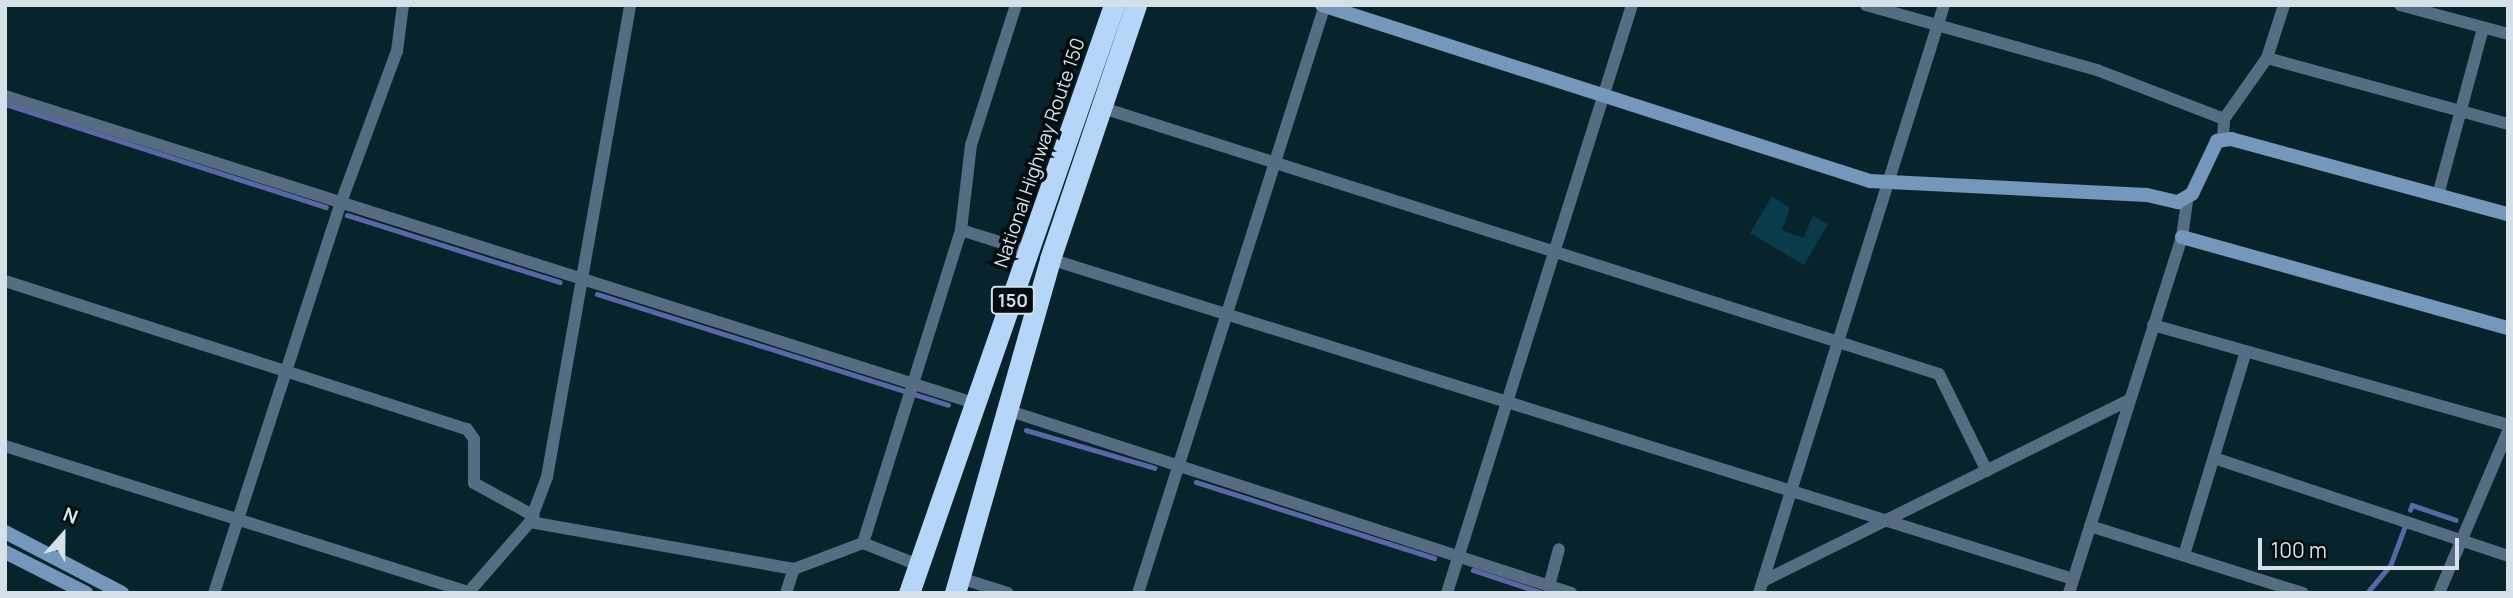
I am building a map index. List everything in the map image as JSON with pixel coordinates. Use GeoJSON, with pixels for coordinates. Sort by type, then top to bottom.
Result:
{"type":"FeatureCollection","features":[{"type":"Feature","properties":{"kind":"highway","name":"National Highway Route 150"},"geometry":{"type":"LineString","coordinates":[[958,585],[1010,411],[1040,256],[1114,5]]}},
{"type":"Feature","properties":{"kind":"highway","name":"National Highway Route 150"},"geometry":{"type":"LineString","coordinates":[[909,593],[974,404],[1103,108],[1136,5]]}},
{"type":"Feature","properties":{"kind":"street"},"geometry":{"type":"LineString","coordinates":[[214,593],[340,205],[397,51],[403,5]]}},
{"type":"Feature","properties":{"kind":"street"},"geometry":{"type":"LineString","coordinates":[[5,446],[469,593],[532,519],[547,477],[579,280],[630,5]]}},
{"type":"Feature","properties":{"kind":"street"},"geometry":{"type":"LineString","coordinates":[[863,542],[961,230],[971,145],[1016,5]]}},
{"type":"Feature","properties":{"kind":"street"},"geometry":{"type":"LineString","coordinates":[[1447,593],[1632,5]]}},
{"type":"Feature","properties":{"kind":"street"},"geometry":{"type":"LineString","coordinates":[[1866,5],[1936,29],[2096,70],[2224,119]]}},
{"type":"Feature","properties":{"kind":"street"},"geometry":{"type":"LineString","coordinates":[[1761,587],[1944,5]]}},
{"type":"Feature","properties":{"kind":"street"},"geometry":{"type":"LineString","coordinates":[[2223,139],[2224,119],[2267,58],[2284,5]]}},
{"type":"Feature","properties":{"kind":"street"},"geometry":{"type":"LineString","coordinates":[[2400,5],[2508,34]]}},
{"type":"Feature","properties":{"kind":"street"},"geometry":{"type":"LineString","coordinates":[[1138,593],[1324,6],[1887,183],[2187,200]]}},
{"type":"Feature","properties":{"kind":"street"},"geometry":{"type":"LineString","coordinates":[[2438,195],[2483,28]]}},
{"type":"Feature","properties":{"kind":"street"},"geometry":{"type":"LineString","coordinates":[[2267,58],[2508,124]]}},
{"type":"Feature","properties":{"kind":"street"},"geometry":{"type":"LineString","coordinates":[[5,96],[579,280],[911,390],[974,404]]}},
{"type":"Feature","properties":{"kind":"street"},"geometry":{"type":"LineString","coordinates":[[1103,108],[1938,374],[1987,471]]}},
{"type":"Feature","properties":{"kind":"street"},"geometry":{"type":"LineString","coordinates":[[2069,593],[2182,236],[2187,200],[2213,146],[2223,139],[2508,214]]}},
{"type":"Feature","properties":{"kind":"street"},"geometry":{"type":"LineString","coordinates":[[961,230],[1884,522],[2073,579]]}},
{"type":"Feature","properties":{"kind":"street"},"geometry":{"type":"LineString","coordinates":[[2182,236],[2508,327]]}},
{"type":"Feature","properties":{"kind":"street"},"geometry":{"type":"LineString","coordinates":[[5,281],[467,429],[474,439],[474,483],[532,519],[794,569],[863,542],[918,565]]}},
{"type":"Feature","properties":{"kind":"street"},"geometry":{"type":"LineString","coordinates":[[2153,325],[2508,425]]}},
{"type":"Feature","properties":{"kind":"street"},"geometry":{"type":"LineString","coordinates":[[2184,555],[2246,351]]}},
{"type":"Feature","properties":{"kind":"street"},"geometry":{"type":"LineString","coordinates":[[1761,587],[1884,522],[2129,400]]}},
{"type":"Feature","properties":{"kind":"street"},"geometry":{"type":"LineString","coordinates":[[1010,411],[1177,468],[1570,593]]}},
{"type":"Feature","properties":{"kind":"street"},"geometry":{"type":"LineString","coordinates":[[2439,593],[2508,431]]}},
{"type":"Feature","properties":{"kind":"street"},"geometry":{"type":"LineString","coordinates":[[2214,458],[2461,537],[2508,556]]}},
{"type":"Feature","properties":{"kind":"street"},"geometry":{"type":"LineString","coordinates":[[2090,526],[2303,593]]}},
{"type":"Feature","properties":{"kind":"street"},"geometry":{"type":"LineString","coordinates":[[5,532],[122,593]]}},
{"type":"Feature","properties":{"kind":"street"},"geometry":{"type":"LineString","coordinates":[[1549,586],[1559,549]]}},
{"type":"Feature","properties":{"kind":"street"},"geometry":{"type":"LineString","coordinates":[[5,552],[86,593]]}},
{"type":"Feature","properties":{"kind":"street"},"geometry":{"type":"LineString","coordinates":[[786,593],[794,569]]}},
{"type":"Feature","properties":{"kind":"street"},"geometry":{"type":"LineString","coordinates":[[958,585],[1008,593]]}},
{"type":"Feature","properties":{"kind":"shaded area"},"geometry":{"type":"Polygon","coordinates":[[[1772,196],[1790,208],[1782,230],[1803,238],[1813,216],[1828,224],[1804,265],[1750,233],[1772,196]]]}},
{"type":"Feature","properties":{"kind":"waterway"},"geometry":{"type":"LineString","coordinates":[[5,104],[326,207]]}},
{"type":"Feature","properties":{"kind":"waterway"},"geometry":{"type":"LineString","coordinates":[[347,215],[560,282]]}},
{"type":"Feature","properties":{"kind":"waterway"},"geometry":{"type":"LineString","coordinates":[[597,294],[948,405]]}},
{"type":"Feature","properties":{"kind":"waterway"},"geometry":{"type":"LineString","coordinates":[[1026,430],[1155,468]]}},
{"type":"Feature","properties":{"kind":"waterway"},"geometry":{"type":"LineString","coordinates":[[1196,482],[1434,558]]}},
{"type":"Feature","properties":{"kind":"waterway"},"geometry":{"type":"LineString","coordinates":[[2410,510],[2412,505],[2456,520]]}},
{"type":"Feature","properties":{"kind":"waterway"},"geometry":{"type":"LineString","coordinates":[[2367,593],[2390,566],[2405,526]]}},
{"type":"Feature","properties":{"kind":"waterway"},"geometry":{"type":"LineString","coordinates":[[1473,570],[1543,593]]}}]}
